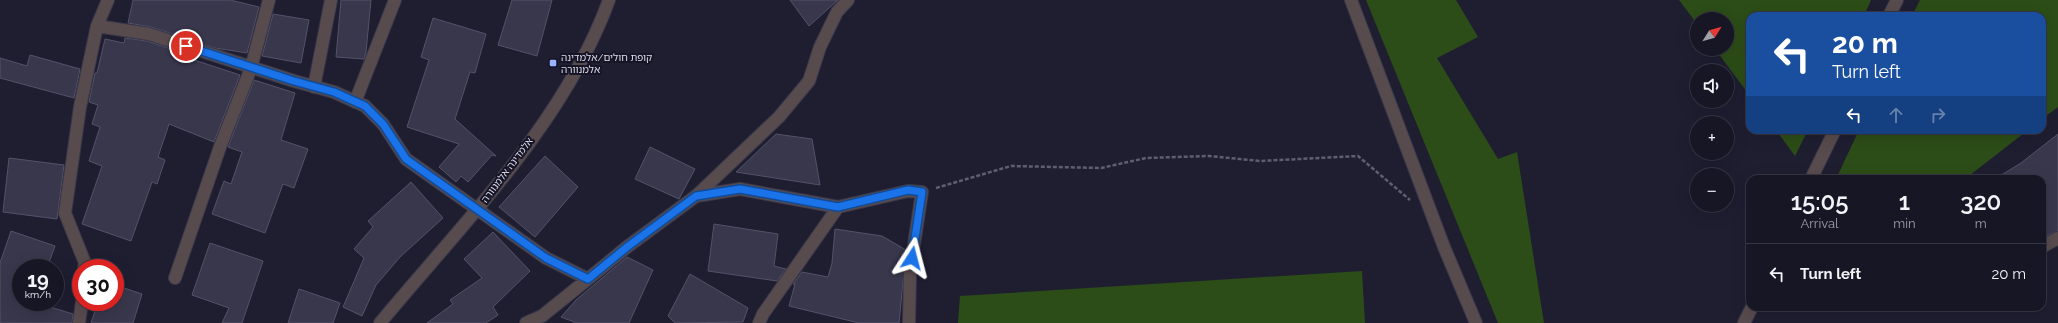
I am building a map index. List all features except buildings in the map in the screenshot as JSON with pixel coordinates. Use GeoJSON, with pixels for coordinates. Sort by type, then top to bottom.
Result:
{"type":"FeatureCollection","features":[{"type":"Feature","properties":{"kind":"street"},"geometry":{"type":"LineString","coordinates":[[84,259],[65,213],[80,107],[97,26],[108,0]]}},
{"type":"Feature","properties":{"kind":"street"},"geometry":{"type":"LineString","coordinates":[[175,278],[220,147],[251,68],[268,0]]}},
{"type":"Feature","properties":{"kind":"street"},"geometry":{"type":"LineString","coordinates":[[314,87],[331,0]]}},
{"type":"Feature","properties":{"kind":"street"},"geometry":{"type":"LineString","coordinates":[[355,102],[395,0]]}},
{"type":"Feature","properties":{"kind":"street","name":"אלמדינה אלמנוורה"},"geometry":{"type":"LineString","coordinates":[[380,323],[476,209],[567,88],[598,30],[609,0]]}},
{"type":"Feature","properties":{"kind":"street"},"geometry":{"type":"LineString","coordinates":[[536,322],[627,247],[696,196],[779,117],[809,80],[820,47],[837,12],[848,0]]}},
{"type":"Feature","properties":{"kind":"street"},"geometry":{"type":"LineString","coordinates":[[1351,0],[1431,212],[1476,323]]}},
{"type":"Feature","properties":{"kind":"street"},"geometry":{"type":"LineString","coordinates":[[1891,12],[1897,0]]}},
{"type":"Feature","properties":{"kind":"street"},"geometry":{"type":"LineString","coordinates":[[97,26],[149,34],[251,68],[334,92],[365,106],[383,124],[406,159],[546,258],[588,279]]}},
{"type":"Feature","properties":{"kind":"street"},"geometry":{"type":"LineString","coordinates":[[1814,175],[1833,134]]}},
{"type":"Feature","properties":{"kind":"street"},"geometry":{"type":"LineString","coordinates":[[696,196],[740,189],[838,207],[908,190],[922,192],[910,271],[909,323]]}},
{"type":"Feature","properties":{"kind":"street"},"geometry":{"type":"LineString","coordinates":[[759,323],[763,314],[838,207]]}},
{"type":"Feature","properties":{"kind":"street"},"geometry":{"type":"LineString","coordinates":[[2046,245],[2058,238]]}},
{"type":"Feature","properties":{"kind":"street"},"geometry":{"type":"LineString","coordinates":[[79,323],[81,311]]}},
{"type":"Feature","properties":{"kind":"street"},"geometry":{"type":"LineString","coordinates":[[1744,323],[1750,311]]}},
{"type":"Feature","properties":{"kind":"path"},"geometry":{"type":"LineString","coordinates":[[922,192],[1012,166],[1101,168],[1146,158],[1209,156],[1260,161],[1358,156],[1418,207],[1431,212]]}},
{"type":"Feature","properties":{"kind":"green space"},"geometry":{"type":"Polygon","coordinates":[[[1366,0],[1456,0],[1478,37],[1437,58],[1498,159],[1517,152],[1544,323],[1498,323],[1366,0]]]}},
{"type":"Feature","properties":{"kind":"green space"},"geometry":{"type":"Polygon","coordinates":[[[1679,0],[1871,0],[1866,12],[1746,12],[1746,91],[1734,75],[1734,64],[1726,64],[1720,56],[1734,56],[1734,12],[1690,12],[1690,15],[1679,0]]]}},
{"type":"Feature","properties":{"kind":"green space"},"geometry":{"type":"Polygon","coordinates":[[[1920,0],[2058,0],[2058,107],[2046,116],[2046,12],[1914,12],[1920,0]]]}},
{"type":"Feature","properties":{"kind":"green space"},"geometry":{"type":"Polygon","coordinates":[[[1779,134],[1806,134],[1795,156],[1779,134]]]}},
{"type":"Feature","properties":{"kind":"green space"},"geometry":{"type":"Polygon","coordinates":[[[1857,134],[2023,134],[1970,175],[1838,175],[1857,134]]]}},
{"type":"Feature","properties":{"kind":"green space"},"geometry":{"type":"Polygon","coordinates":[[[1362,271],[1365,323],[958,323],[960,296],[1362,271]]]}},
{"type":"Feature","properties":{"kind":"place","name":"קופת חולים/אלמדינה אלמנוורה"},"geometry":{"type":"Point","coordinates":[553,63]}},
{"type":"Feature","properties":{"kind":"route"},"geometry":{"type":"LineString","coordinates":[[186,46],[294,81],[334,92],[365,106],[383,124],[406,159],[546,258],[588,279],[627,247],[696,196],[740,189],[838,207],[908,190],[922,192],[912,258]]}}]}
